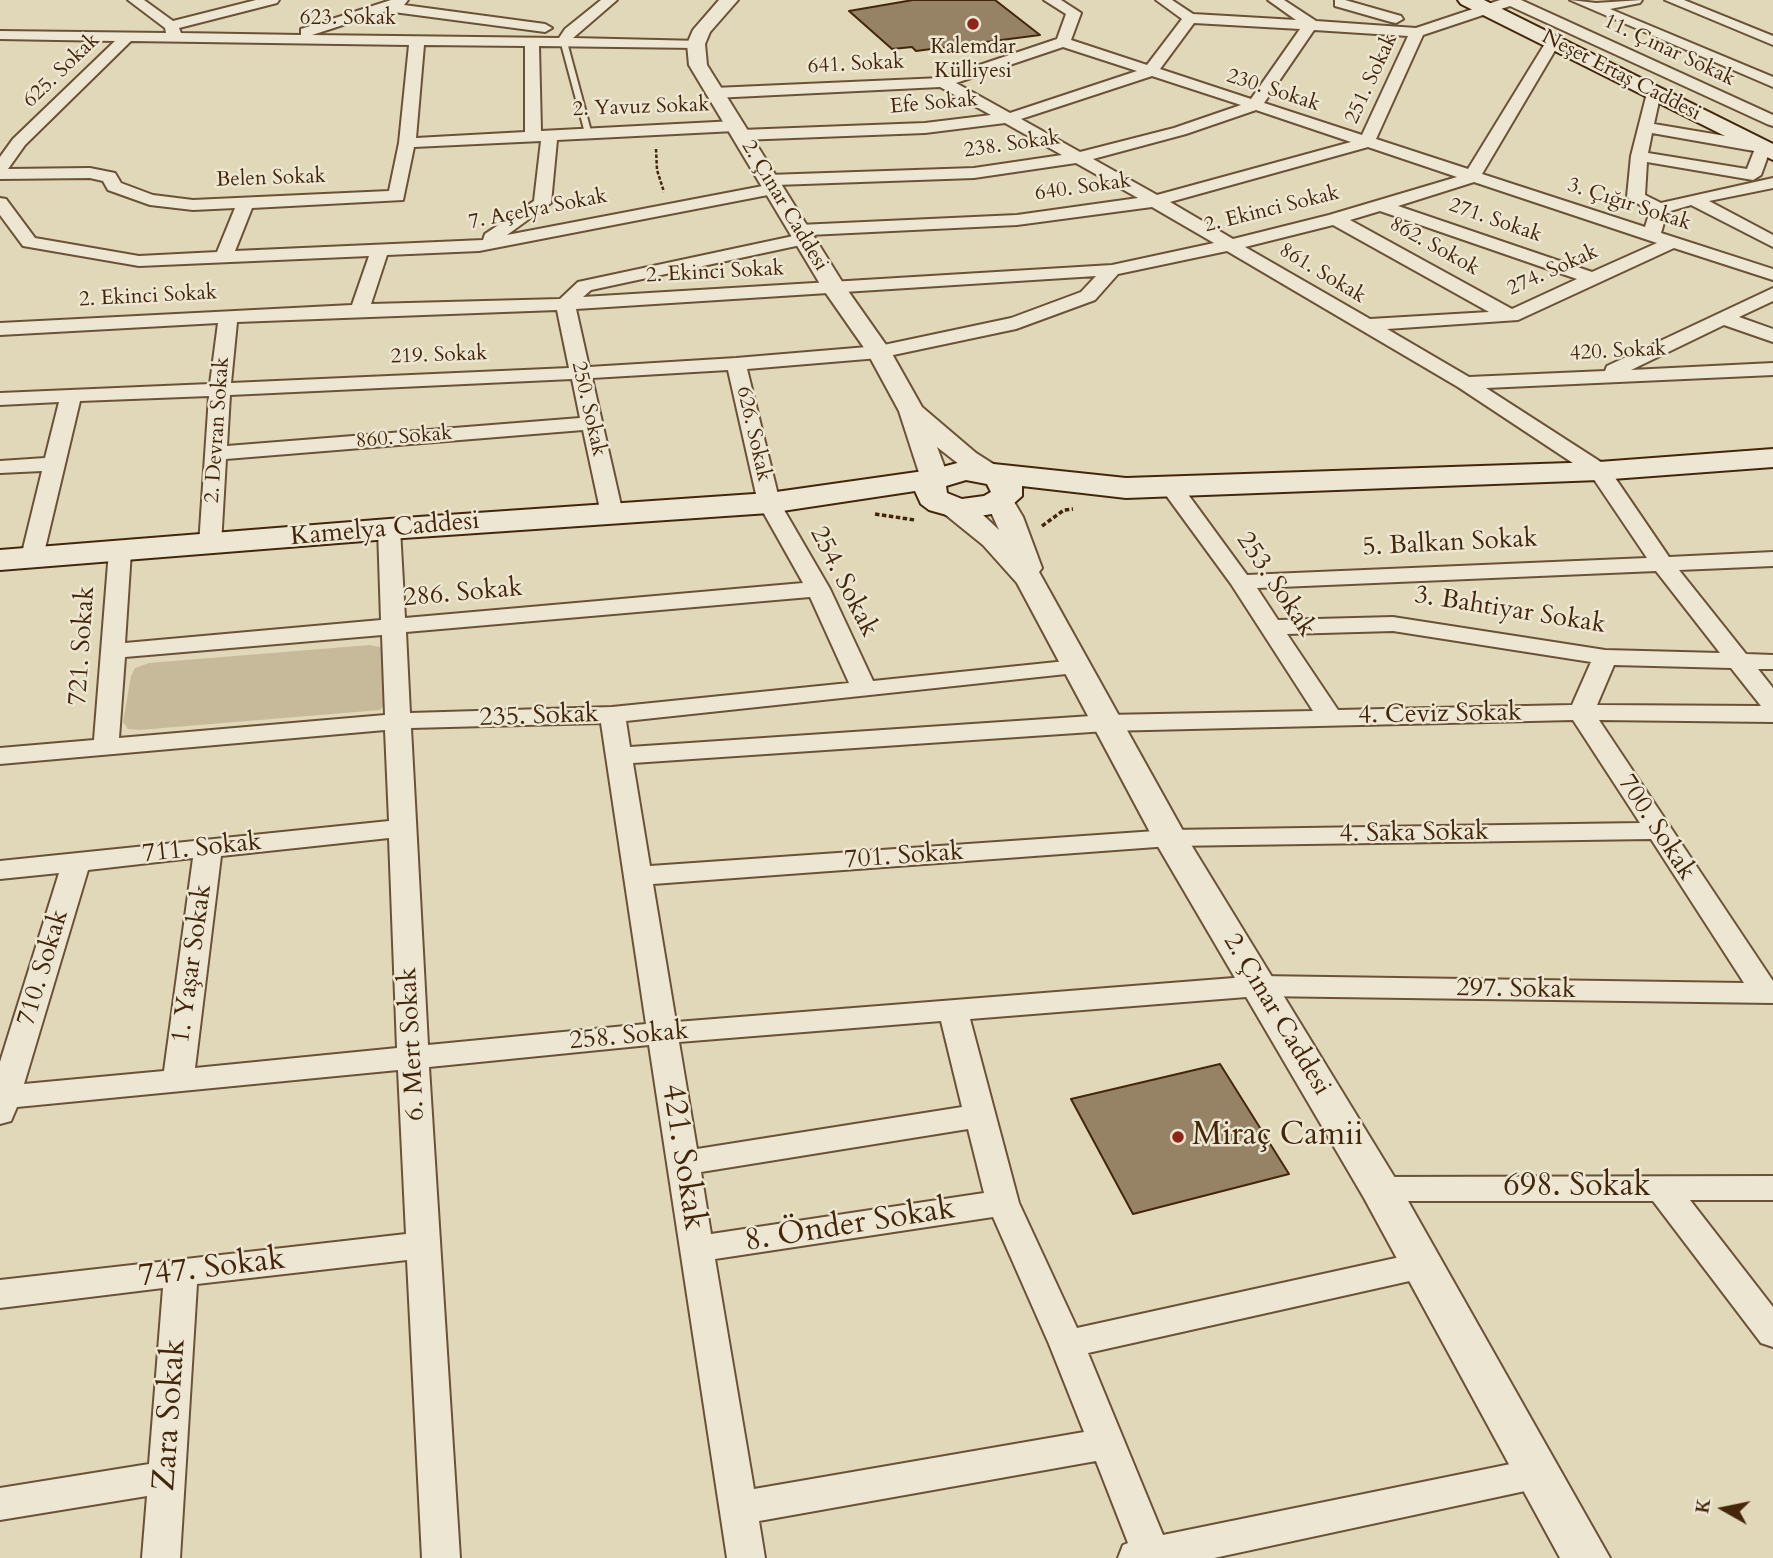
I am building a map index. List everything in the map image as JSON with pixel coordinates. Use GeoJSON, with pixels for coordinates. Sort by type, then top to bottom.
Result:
{"type":"FeatureCollection","features":[{"type":"Feature","properties":{"kind":"main road","name":"Neşet Ertaş Caddesi"},"geometry":{"type":"LineString","coordinates":[[1477,4],[1764,147]]}},
{"type":"Feature","properties":{"kind":"main road"},"geometry":{"type":"LineString","coordinates":[[769,503],[935,479],[965,470],[1126,488],[1599,471],[1773,458]]}},
{"type":"Feature","properties":{"kind":"main road"},"geometry":{"type":"LineString","coordinates":[[988,472],[998,477],[1008,489],[1000,501]]}},
{"type":"Feature","properties":{"kind":"main road"},"geometry":{"type":"LineString","coordinates":[[935,479],[930,484],[932,497],[950,507]]}},
{"type":"Feature","properties":{"kind":"main road"},"geometry":{"type":"LineString","coordinates":[[769,503],[983,508],[1000,501],[1036,501],[1096,495],[1126,488]]}},
{"type":"Feature","properties":{"kind":"main road","name":"Kamelya Caddesi"},"geometry":{"type":"LineString","coordinates":[[16,559],[388,529],[769,503]]}},
{"type":"Feature","properties":{"kind":"street"},"geometry":{"type":"LineString","coordinates":[[135,0],[173,32],[267,1]]}},
{"type":"Feature","properties":{"kind":"street"},"geometry":{"type":"LineString","coordinates":[[281,40],[404,0]]}},
{"type":"Feature","properties":{"kind":"street"},"geometry":{"type":"LineString","coordinates":[[387,7],[566,37],[610,0]]}},
{"type":"Feature","properties":{"kind":"street"},"geometry":{"type":"LineString","coordinates":[[696,44],[702,30],[729,0]]}},
{"type":"Feature","properties":{"kind":"street"},"geometry":{"type":"LineString","coordinates":[[1051,0],[1074,13],[1063,43]]}},
{"type":"Feature","properties":{"kind":"street"},"geometry":{"type":"LineString","coordinates":[[1163,0],[1190,18],[1390,30],[1422,30],[1477,4],[1512,1]]}},
{"type":"Feature","properties":{"kind":"street"},"geometry":{"type":"LineString","coordinates":[[1275,0],[1311,24]]}},
{"type":"Feature","properties":{"kind":"street"},"geometry":{"type":"LineString","coordinates":[[1362,9],[1390,0]]}},
{"type":"Feature","properties":{"kind":"street"},"geometry":{"type":"LineString","coordinates":[[1577,0],[1773,82]]}},
{"type":"Feature","properties":{"kind":"street"},"geometry":{"type":"LineString","coordinates":[[1595,8],[1635,0]]}},
{"type":"Feature","properties":{"kind":"street","name":"11. Çınar Sokak"},"geometry":{"type":"LineString","coordinates":[[1512,1],[1772,121]]}},
{"type":"Feature","properties":{"kind":"street"},"geometry":{"type":"LineString","coordinates":[[1684,1],[1773,41]]}},
{"type":"Feature","properties":{"kind":"street"},"geometry":{"type":"LineString","coordinates":[[1337,2],[1390,30]]}},
{"type":"Feature","properties":{"kind":"street"},"geometry":{"type":"LineString","coordinates":[[1337,2],[1422,30]]}},
{"type":"Feature","properties":{"kind":"street"},"geometry":{"type":"LineString","coordinates":[[1149,72],[1190,18]]}},
{"type":"Feature","properties":{"kind":"street"},"geometry":{"type":"LineString","coordinates":[[1254,106],[1311,24]]}},
{"type":"Feature","properties":{"kind":"street"},"geometry":{"type":"LineString","coordinates":[[1742,29],[1768,24]]}},
{"type":"Feature","properties":{"kind":"street","name":"251. Sokak"},"geometry":{"type":"LineString","coordinates":[[1366,143],[1422,30]]}},
{"type":"Feature","properties":{"kind":"street","name":"623. Sokak"},"geometry":{"type":"LineString","coordinates":[[0,35],[127,37],[173,32],[281,40],[532,42],[566,37],[696,44]]}},
{"type":"Feature","properties":{"kind":"street"},"geometry":{"type":"LineString","coordinates":[[0,52],[19,35]]}},
{"type":"Feature","properties":{"kind":"street","name":"625. Sokak"},"geometry":{"type":"LineString","coordinates":[[0,171],[19,142],[127,37]]}},
{"type":"Feature","properties":{"kind":"street","name":"Belen Sokak"},"geometry":{"type":"LineString","coordinates":[[0,171],[90,173],[109,177],[114,187],[150,200],[193,205],[397,196],[407,143],[417,41]]}},
{"type":"Feature","properties":{"kind":"street","name":"2. Yavuz Sokak"},"geometry":{"type":"LineString","coordinates":[[532,42],[541,135],[545,232]]}},
{"type":"Feature","properties":{"kind":"street"},"geometry":{"type":"LineString","coordinates":[[1471,178],[1553,42]]}},
{"type":"Feature","properties":{"kind":"street","name":"230. Sokak"},"geometry":{"type":"LineString","coordinates":[[1063,43],[1471,178]]}},
{"type":"Feature","properties":{"kind":"street","name":"641. Sokak"},"geometry":{"type":"LineString","coordinates":[[714,93],[943,82],[1063,43]]}},
{"type":"Feature","properties":{"kind":"street","name":"2. Çınar Caddesi"},"geometry":{"type":"LineString","coordinates":[[696,44],[698,65],[714,93],[835,289],[879,352],[912,411]]}},
{"type":"Feature","properties":{"kind":"street","name":"Efe Sokak"},"geometry":{"type":"LineString","coordinates":[[738,131],[925,128],[1009,118],[1077,98],[1149,72]]}},
{"type":"Feature","properties":{"kind":"street","name":"861. Sokak"},"geometry":{"type":"LineString","coordinates":[[943,82],[1155,201],[1465,383],[1599,471]]}},
{"type":"Feature","properties":{"kind":"street"},"geometry":{"type":"LineString","coordinates":[[1653,92],[1639,156],[1636,197],[1659,209],[1693,199],[1773,183]]}},
{"type":"Feature","properties":{"kind":"street","name":"238. Sokak"},"geometry":{"type":"LineString","coordinates":[[771,185],[974,173],[1078,158],[1180,131],[1254,106]]}},
{"type":"Feature","properties":{"kind":"street"},"geometry":{"type":"LineString","coordinates":[[1639,156],[1753,176],[1772,121]]}},
{"type":"Feature","properties":{"kind":"street"},"geometry":{"type":"LineString","coordinates":[[1645,127],[1764,147]]}},
{"type":"Feature","properties":{"kind":"street","name":"2. Yavuz Sokak"},"geometry":{"type":"LineString","coordinates":[[407,143],[589,132],[738,131]]}},
{"type":"Feature","properties":{"kind":"street"},"geometry":{"type":"LineString","coordinates":[[0,142],[19,142]]}},
{"type":"Feature","properties":{"kind":"street","name":"640. Sokak"},"geometry":{"type":"LineString","coordinates":[[565,304],[585,286],[802,235],[1017,220],[1155,201],[1366,143]]}},
{"type":"Feature","properties":{"kind":"street","name":"2. Ekinci Sokak"},"geometry":{"type":"LineString","coordinates":[[0,329],[360,310],[565,304],[1112,270],[1335,219],[1471,178]]}},
{"type":"Feature","properties":{"kind":"street","name":"3. Çığır Sokak"},"geometry":{"type":"LineString","coordinates":[[1471,178],[1773,275]]}},
{"type":"Feature","properties":{"kind":"street","name":"7. Açelya Sokak"},"geometry":{"type":"LineString","coordinates":[[0,203],[29,242],[139,261],[479,246],[674,208],[771,185]]}},
{"type":"Feature","properties":{"kind":"street"},"geometry":{"type":"LineString","coordinates":[[1693,199],[1773,242]]}},
{"type":"Feature","properties":{"kind":"street"},"geometry":{"type":"LineString","coordinates":[[224,257],[246,202]]}},
{"type":"Feature","properties":{"kind":"street"},"geometry":{"type":"LineString","coordinates":[[479,246],[542,203]]}},
{"type":"Feature","properties":{"kind":"street","name":"271. Sokak"},"geometry":{"type":"LineString","coordinates":[[1382,206],[1594,279]]}},
{"type":"Feature","properties":{"kind":"street"},"geometry":{"type":"LineString","coordinates":[[1652,235],[1659,209]]}},
{"type":"Feature","properties":{"kind":"street","name":"862. Sokok"},"geometry":{"type":"LineString","coordinates":[[1335,219],[1511,316]]}},
{"type":"Feature","properties":{"kind":"street","name":"274. Sokak"},"geometry":{"type":"LineString","coordinates":[[1364,325],[1511,316],[1671,243]]}},
{"type":"Feature","properties":{"kind":"street"},"geometry":{"type":"LineString","coordinates":[[360,310],[380,250]]}},
{"type":"Feature","properties":{"kind":"street","name":"219. Sokak"},"geometry":{"type":"LineString","coordinates":[[0,400],[580,373],[879,352],[1016,323],[1088,296],[1112,270]]}},
{"type":"Feature","properties":{"kind":"street"},"geometry":{"type":"LineString","coordinates":[[1604,375],[1773,294]]}},
{"type":"Feature","properties":{"kind":"street","name":"250. Sokak"},"geometry":{"type":"LineString","coordinates":[[565,304],[612,514]]}},
{"type":"Feature","properties":{"kind":"street","name":"2. Devran Sokak"},"geometry":{"type":"LineString","coordinates":[[210,545],[220,388],[228,316]]}},
{"type":"Feature","properties":{"kind":"street"},"geometry":{"type":"LineString","coordinates":[[1723,318],[1773,337]]}},
{"type":"Feature","properties":{"kind":"street","name":"626. Sokak"},"geometry":{"type":"LineString","coordinates":[[736,364],[769,503]]}},
{"type":"Feature","properties":{"kind":"street","name":"420. Sokak"},"geometry":{"type":"LineString","coordinates":[[1465,383],[1773,369]]}},
{"type":"Feature","properties":{"kind":"street"},"geometry":{"type":"LineString","coordinates":[[16,559],[56,464],[71,396]]}},
{"type":"Feature","properties":{"kind":"street"},"geometry":{"type":"LineString","coordinates":[[912,411],[967,459],[988,472]]}},
{"type":"Feature","properties":{"kind":"street"},"geometry":{"type":"LineString","coordinates":[[912,411],[935,479]]}},
{"type":"Feature","properties":{"kind":"street","name":"860. Sokak"},"geometry":{"type":"LineString","coordinates":[[216,453],[592,422]]}},
{"type":"Feature","properties":{"kind":"street"},"geometry":{"type":"LineString","coordinates":[[0,467],[56,464]]}},
{"type":"Feature","properties":{"kind":"street"},"geometry":{"type":"LineString","coordinates":[[1599,471],[1662,563],[1773,705]]}},
{"type":"Feature","properties":{"kind":"street","name":"253. Sokak"},"geometry":{"type":"LineString","coordinates":[[1171,486],[1241,582],[1330,717]]}},
{"type":"Feature","properties":{"kind":"street"},"geometry":{"type":"LineString","coordinates":[[1000,501],[1009,517],[1030,580]]}},
{"type":"Feature","properties":{"kind":"street","name":"254. Sokak"},"geometry":{"type":"LineString","coordinates":[[769,503],[818,589],[864,688]]}},
{"type":"Feature","properties":{"kind":"street"},"geometry":{"type":"LineString","coordinates":[[950,507],[973,521],[993,539],[1030,580]]}},
{"type":"Feature","properties":{"kind":"street","name":"6. Mert Sokak"},"geometry":{"type":"LineString","coordinates":[[388,529],[395,628],[413,1056],[441,1558]]}},
{"type":"Feature","properties":{"kind":"street","name":"721. Sokak"},"geometry":{"type":"LineString","coordinates":[[106,746],[120,551]]}},
{"type":"Feature","properties":{"kind":"street","name":"5. Balkan Sokak"},"geometry":{"type":"LineString","coordinates":[[1241,582],[1773,559]]}},
{"type":"Feature","properties":{"kind":"street","name":"2. Çınar Caddesi"},"geometry":{"type":"LineString","coordinates":[[1030,580],[1170,838],[1380,1189],[1586,1558]]}},
{"type":"Feature","properties":{"kind":"street","name":"286. Sokak"},"geometry":{"type":"LineString","coordinates":[[113,651],[818,589]]}},
{"type":"Feature","properties":{"kind":"street","name":"3. Bahtiyar Sokak"},"geometry":{"type":"LineString","coordinates":[[1271,627],[1393,624],[1605,657],[1773,663]]}},
{"type":"Feature","properties":{"kind":"street"},"geometry":{"type":"LineString","coordinates":[[1581,712],[1605,657]]}},
{"type":"Feature","properties":{"kind":"street","name":"235. Sokak"},"geometry":{"type":"LineString","coordinates":[[0,755],[399,722],[612,715],[1076,667]]}},
{"type":"Feature","properties":{"kind":"street","name":"4. Ceviz Sokak"},"geometry":{"type":"LineString","coordinates":[[1106,723],[1581,712],[1773,714]]}},
{"type":"Feature","properties":{"kind":"street","name":"700. Sokak"},"geometry":{"type":"LineString","coordinates":[[1581,712],[1658,831],[1769,993]]}},
{"type":"Feature","properties":{"kind":"street","name":"421. Sokak"},"geometry":{"type":"LineString","coordinates":[[612,715],[746,1558]]}},
{"type":"Feature","properties":{"kind":"street","name":"235. Sokak"},"geometry":{"type":"LineString","coordinates":[[618,756],[1106,723]]}},
{"type":"Feature","properties":{"kind":"street","name":"711. Sokak"},"geometry":{"type":"LineString","coordinates":[[0,870],[403,828]]}},
{"type":"Feature","properties":{"kind":"street","name":"4. Saka Sokak"},"geometry":{"type":"LineString","coordinates":[[1170,838],[1658,831]]}},
{"type":"Feature","properties":{"kind":"street","name":"701. Sokak"},"geometry":{"type":"LineString","coordinates":[[638,876],[1170,838]]}},
{"type":"Feature","properties":{"kind":"street","name":"1. Yaşar Sokak"},"geometry":{"type":"LineString","coordinates":[[177,1080],[208,848]]}},
{"type":"Feature","properties":{"kind":"street","name":"710. Sokak"},"geometry":{"type":"LineString","coordinates":[[1,1103],[76,862]]}},
{"type":"Feature","properties":{"kind":"street","name":"258. Sokak"},"geometry":{"type":"LineString","coordinates":[[1,1103],[177,1080],[413,1056],[663,1033],[1259,986]]}},
{"type":"Feature","properties":{"kind":"street","name":"297. Sokak"},"geometry":{"type":"LineString","coordinates":[[1259,986],[1769,993]]}},
{"type":"Feature","properties":{"kind":"street"},"geometry":{"type":"LineString","coordinates":[[953,1010],[1003,1203],[1067,1344],[1107,1444],[1143,1556],[1244,1547],[1540,1474]]}},
{"type":"Feature","properties":{"kind":"street"},"geometry":{"type":"LineString","coordinates":[[683,1163],[980,1116]]}},
{"type":"Feature","properties":{"kind":"street"},"geometry":{"type":"LineString","coordinates":[[1662,1188],[1773,1334]]}},
{"type":"Feature","properties":{"kind":"street","name":"698. Sokak"},"geometry":{"type":"LineString","coordinates":[[1380,1189],[1773,1188]]}},
{"type":"Feature","properties":{"kind":"street","name":"8. Önder Sokak"},"geometry":{"type":"LineString","coordinates":[[697,1249],[1003,1203]]}},
{"type":"Feature","properties":{"kind":"street","name":"747. Sokak"},"geometry":{"type":"LineString","coordinates":[[0,1294],[424,1245]]}},
{"type":"Feature","properties":{"kind":"street"},"geometry":{"type":"LineString","coordinates":[[1067,1344],[1423,1265]]}},
{"type":"Feature","properties":{"kind":"street","name":"Zara Sokak"},"geometry":{"type":"LineString","coordinates":[[161,1558],[181,1273]]}},
{"type":"Feature","properties":{"kind":"street"},"geometry":{"type":"LineString","coordinates":[[738,1507],[1107,1444]]}},
{"type":"Feature","properties":{"kind":"street"},"geometry":{"type":"LineString","coordinates":[[0,1504],[167,1477]]}},
{"type":"Feature","properties":{"kind":"lane"},"geometry":{"type":"LineString","coordinates":[[566,37],[589,132]]}},
{"type":"Feature","properties":{"kind":"path"},"geometry":{"type":"LineString","coordinates":[[653,130],[660,182],[674,208]]}},
{"type":"Feature","properties":{"kind":"path"},"geometry":{"type":"LineString","coordinates":[[1038,532],[1044,523],[1063,510],[1075,508]]}},
{"type":"Feature","properties":{"kind":"path"},"geometry":{"type":"LineString","coordinates":[[872,514],[918,520]]}},
{"type":"Feature","properties":{"kind":"shaded area"},"geometry":{"type":"Polygon","coordinates":[[[370,645],[384,648],[388,700],[380,710],[139,730],[128,729],[123,722],[131,676],[135,668],[149,663],[370,645]]]}},
{"type":"Feature","properties":{"kind":"building","name":"Kalemdar Külliyesi"},"geometry":{"type":"Polygon","coordinates":[[[913,0],[995,0],[1040,35],[916,51],[912,47],[892,49],[849,11],[913,0]]]}},
{"type":"Feature","properties":{"kind":"building","name":"Miraç Camii"},"geometry":{"type":"Polygon","coordinates":[[[1220,1064],[1289,1174],[1133,1214],[1071,1099],[1220,1064]]]}},
{"type":"Feature","properties":{"kind":"place","name":"Kalemdar Külliyesi"},"geometry":{"type":"Point","coordinates":[973,24]}},
{"type":"Feature","properties":{"kind":"place","name":"Miraç Camii"},"geometry":{"type":"Point","coordinates":[1178,1137]}}]}
